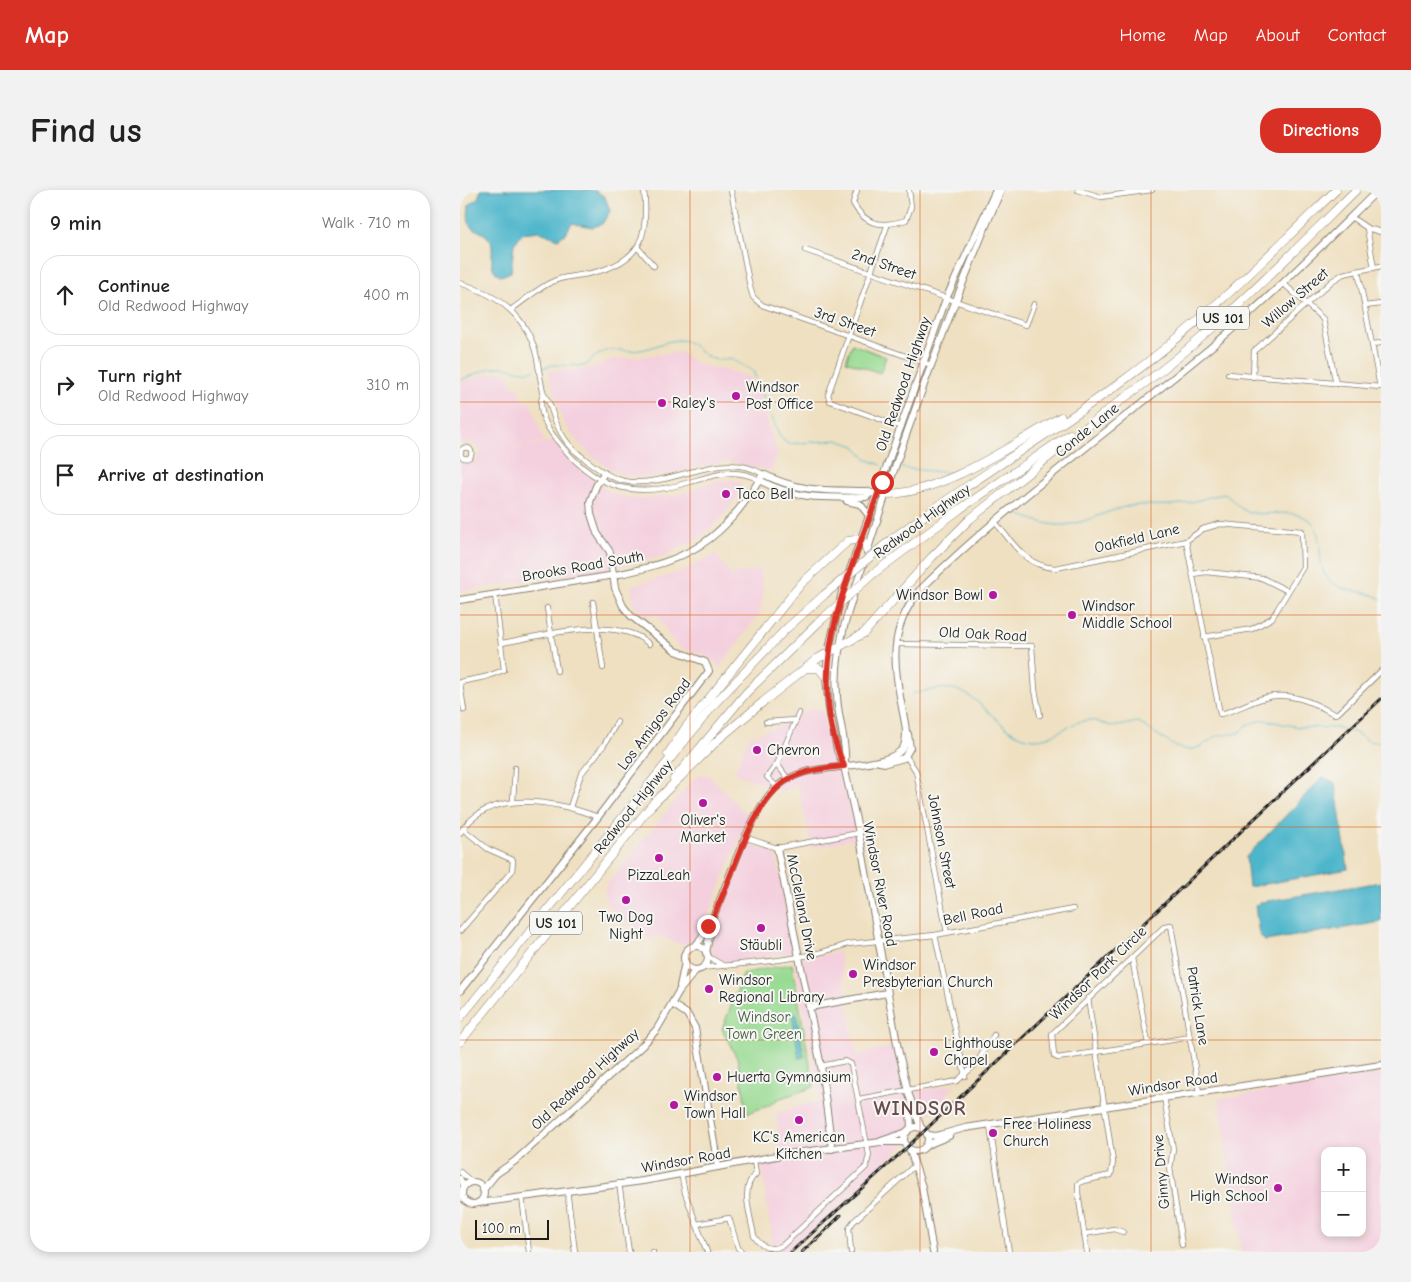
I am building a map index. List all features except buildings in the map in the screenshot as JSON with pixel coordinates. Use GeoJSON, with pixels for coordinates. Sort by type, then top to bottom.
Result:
{"type":"FeatureCollection","features":[{"type":"Feature","properties":{"kind":"highway","name":"Redwood Highway"},"geometry":{"type":"LineString","coordinates":[[460,1018],[717,701],[786,629],[892,539],[959,490],[1111,389],[1211,309],[1336,190]]}},
{"type":"Feature","properties":{"kind":"highway","name":"Redwood Highway"},"geometry":{"type":"LineString","coordinates":[[460,1042],[740,699],[820,621],[874,573],[960,509],[1121,400],[1248,297],[1356,190]]}},
{"type":"Feature","properties":{"kind":"highway"},"geometry":{"type":"LineString","coordinates":[[878,494],[924,489],[953,477],[1111,389]]}},
{"type":"Feature","properties":{"kind":"highway"},"geometry":{"type":"LineString","coordinates":[[653,804],[720,738],[805,668],[864,633],[932,557],[970,519],[1121,400]]}},
{"type":"Feature","properties":{"kind":"highway"},"geometry":{"type":"LineString","coordinates":[[643,791],[686,727],[790,597],[838,548],[848,541],[862,539],[868,551]]}},
{"type":"Feature","properties":{"kind":"highway"},"geometry":{"type":"LineString","coordinates":[[805,668],[819,668],[826,677]]}},
{"type":"Feature","properties":{"kind":"main road","name":"Old Redwood Highway"},"geometry":{"type":"LineString","coordinates":[[844,766],[837,750],[829,708],[826,677],[828,653],[840,600],[946,299],[996,190]]}},
{"type":"Feature","properties":{"kind":"main road","name":"Old Redwood Highway"},"geometry":{"type":"LineString","coordinates":[[844,766],[846,748],[836,696],[839,647],[843,628],[868,551],[878,494],[931,365],[954,302],[1001,190]]}},
{"type":"Feature","properties":{"kind":"main road","name":"Conde Lane"},"geometry":{"type":"LineString","coordinates":[[844,766],[898,761],[906,756],[910,743],[894,666],[895,644],[900,624],[914,598],[966,545],[994,521],[1216,344],[1284,284],[1378,190]]}},
{"type":"Feature","properties":{"kind":"main road","name":"Los Amigos Road"},"geometry":{"type":"LineString","coordinates":[[462,986],[598,818],[709,671],[705,662],[676,651],[631,616],[619,599],[610,552],[597,533],[591,514],[590,502],[604,472]]}},
{"type":"Feature","properties":{"kind":"main road"},"geometry":{"type":"LineString","coordinates":[[761,477],[804,490],[867,490],[878,494]]}},
{"type":"Feature","properties":{"kind":"main road"},"geometry":{"type":"LineString","coordinates":[[761,477],[776,489],[800,496],[837,498],[866,497],[878,494]]}},
{"type":"Feature","properties":{"kind":"main road","name":"Brooks Road South"},"geometry":{"type":"LineString","coordinates":[[460,600],[615,575],[668,561],[706,542],[737,514],[761,477]]}},
{"type":"Feature","properties":{"kind":"main road"},"geometry":{"type":"LineString","coordinates":[[837,498],[860,504],[870,517]]}},
{"type":"Feature","properties":{"kind":"main road","name":"Conde Lane"},"geometry":{"type":"LineString","coordinates":[[878,762],[899,754],[904,747],[906,730]]}},
{"type":"Feature","properties":{"kind":"main road"},"geometry":{"type":"LineString","coordinates":[[713,918],[706,963],[699,969],[689,968],[685,962],[685,952],[702,939],[713,918],[759,811],[776,787],[804,772],[844,766]]}},
{"type":"Feature","properties":{"kind":"main road","name":"Windsor River Road"},"geometry":{"type":"LineString","coordinates":[[844,766],[859,833],[887,993],[908,1093],[921,1128]]}},
{"type":"Feature","properties":{"kind":"main road","name":"McClelland Drive"},"geometry":{"type":"LineString","coordinates":[[777,848],[821,1066],[832,1148]]}},
{"type":"Feature","properties":{"kind":"main road"},"geometry":{"type":"LineString","coordinates":[[695,946],[702,948],[707,955]]}},
{"type":"Feature","properties":{"kind":"main road","name":"Old Redwood Highway"},"geometry":{"type":"LineString","coordinates":[[679,991],[685,962]]}},
{"type":"Feature","properties":{"kind":"main road","name":"Old Redwood Highway"},"geometry":{"type":"LineString","coordinates":[[474,1182],[496,1174],[515,1161],[642,1046],[657,1029],[679,991],[699,969]]}},
{"type":"Feature","properties":{"kind":"main road"},"geometry":{"type":"LineString","coordinates":[[810,1008],[887,993]]}},
{"type":"Feature","properties":{"kind":"main road"},"geometry":{"type":"LineString","coordinates":[[672,1004],[687,1014],[694,1028],[718,1167]]}},
{"type":"Feature","properties":{"kind":"main road","name":"Windsor Road"},"geometry":{"type":"LineString","coordinates":[[928,1135],[936,1136],[968,1128],[1381,1065]]}},
{"type":"Feature","properties":{"kind":"main road","name":"Windsor River Road"},"geometry":{"type":"LineString","coordinates":[[908,1093],[909,1130]]}},
{"type":"Feature","properties":{"kind":"main road"},"geometry":{"type":"LineString","coordinates":[[910,1150],[920,1151],[927,1145],[928,1135],[921,1128],[909,1130],[904,1142],[910,1150],[919,1176],[933,1252]]}},
{"type":"Feature","properties":{"kind":"main road","name":"Windsor Road"},"geometry":{"type":"LineString","coordinates":[[927,1145],[968,1128]]}},
{"type":"Feature","properties":{"kind":"main road","name":"Windsor Road"},"geometry":{"type":"LineString","coordinates":[[881,1142],[909,1130]]}},
{"type":"Feature","properties":{"kind":"main road","name":"Windsor Road"},"geometry":{"type":"LineString","coordinates":[[478,1203],[619,1184],[832,1148],[867,1143],[904,1142]]}},
{"type":"Feature","properties":{"kind":"main road"},"geometry":{"type":"LineString","coordinates":[[919,1176],[920,1151]]}},
{"type":"Feature","properties":{"kind":"main road","name":"Old Redwood Highway"},"geometry":{"type":"LineString","coordinates":[[484,1191],[496,1174]]}},
{"type":"Feature","properties":{"kind":"main road"},"geometry":{"type":"LineString","coordinates":[[469,1204],[463,1200],[462,1192],[474,1182],[496,1200]]}},
{"type":"Feature","properties":{"kind":"main road"},"geometry":{"type":"LineString","coordinates":[[460,1208],[478,1203],[482,1199],[484,1191]]}},
{"type":"Feature","properties":{"kind":"street"},"geometry":{"type":"LineString","coordinates":[[512,309],[554,280],[594,273],[621,262],[638,248],[647,220],[644,190]]}},
{"type":"Feature","properties":{"kind":"street","name":"3rd Street"},"geometry":{"type":"LineString","coordinates":[[731,190],[753,297],[762,305],[931,365]]}},
{"type":"Feature","properties":{"kind":"street"},"geometry":{"type":"LineString","coordinates":[[857,190],[854,203],[858,213],[872,224],[887,226],[906,220],[911,206],[909,190]]}},
{"type":"Feature","properties":{"kind":"street"},"geometry":{"type":"LineString","coordinates":[[1078,190],[1102,197],[1152,190]]}},
{"type":"Feature","properties":{"kind":"street"},"geometry":{"type":"LineString","coordinates":[[1351,217],[1367,228],[1381,232]]}},
{"type":"Feature","properties":{"kind":"street"},"geometry":{"type":"LineString","coordinates":[[887,226],[828,395],[830,401],[901,427]]}},
{"type":"Feature","properties":{"kind":"street"},"geometry":{"type":"LineString","coordinates":[[1367,228],[1374,268]]}},
{"type":"Feature","properties":{"kind":"street"},"geometry":{"type":"LineString","coordinates":[[638,248],[654,266]]}},
{"type":"Feature","properties":{"kind":"street","name":"2nd Street"},"geometry":{"type":"LineString","coordinates":[[805,250],[1026,325],[1034,304]]}},
{"type":"Feature","properties":{"kind":"street","name":"Willow Street"},"geometry":{"type":"LineString","coordinates":[[1253,377],[1254,351],[1307,304],[1343,274],[1381,266]]}},
{"type":"Feature","properties":{"kind":"street"},"geometry":{"type":"LineString","coordinates":[[1228,374],[1381,387],[1358,271]]}},
{"type":"Feature","properties":{"kind":"street"},"geometry":{"type":"LineString","coordinates":[[460,283],[483,290],[512,309],[528,332],[543,394],[549,402],[560,432],[579,454],[604,472],[630,482],[652,481],[728,464],[746,466],[761,477]]}},
{"type":"Feature","properties":{"kind":"street"},"geometry":{"type":"LineString","coordinates":[[1284,284],[1323,319],[1336,384]]}},
{"type":"Feature","properties":{"kind":"street"},"geometry":{"type":"LineString","coordinates":[[1365,306],[1381,304]]}},
{"type":"Feature","properties":{"kind":"street"},"geometry":{"type":"LineString","coordinates":[[1373,344],[1381,343]]}},
{"type":"Feature","properties":{"kind":"street"},"geometry":{"type":"LineString","coordinates":[[543,394],[541,401],[544,416],[554,436],[569,456],[600,480],[624,489],[649,491],[665,489],[718,474],[748,474],[761,477]]}},
{"type":"Feature","properties":{"kind":"street","name":"Oakfield Lane"},"geometry":{"type":"LineString","coordinates":[[994,521],[1023,556],[1044,568],[1056,568],[1186,541],[1203,530],[1220,524],[1302,531],[1303,567],[1297,581],[1288,591]]}},
{"type":"Feature","properties":{"kind":"street"},"geometry":{"type":"LineString","coordinates":[[1186,541],[1220,714],[1266,698],[1289,696],[1313,702],[1334,714],[1341,711],[1381,672]]}},
{"type":"Feature","properties":{"kind":"street"},"geometry":{"type":"LineString","coordinates":[[1193,574],[1206,572],[1255,576],[1288,591],[1272,618],[1263,625],[1252,629],[1204,637]]}},
{"type":"Feature","properties":{"kind":"street"},"geometry":{"type":"LineString","coordinates":[[464,710],[460,683],[504,670],[495,594]]}},
{"type":"Feature","properties":{"kind":"street"},"geometry":{"type":"LineString","coordinates":[[593,602],[603,668]]}},
{"type":"Feature","properties":{"kind":"street"},"geometry":{"type":"LineString","coordinates":[[546,608],[556,671]]}},
{"type":"Feature","properties":{"kind":"street"},"geometry":{"type":"LineString","coordinates":[[502,643],[597,628],[625,630],[639,636],[650,644]]}},
{"type":"Feature","properties":{"kind":"street","name":"Old Oak Road"},"geometry":{"type":"LineString","coordinates":[[895,644],[1032,646],[1040,715]]}},
{"type":"Feature","properties":{"kind":"street"},"geometry":{"type":"LineString","coordinates":[[776,787],[767,777],[777,764],[799,713]]}},
{"type":"Feature","properties":{"kind":"street"},"geometry":{"type":"LineString","coordinates":[[766,722],[796,720]]}},
{"type":"Feature","properties":{"kind":"street"},"geometry":{"type":"LineString","coordinates":[[570,807],[581,774],[604,744],[617,722]]}},
{"type":"Feature","properties":{"kind":"street","name":"Johnson Street"},"geometry":{"type":"LineString","coordinates":[[906,756],[916,771],[947,933]]}},
{"type":"Feature","properties":{"kind":"street"},"geometry":{"type":"LineString","coordinates":[[777,764],[788,779]]}},
{"type":"Feature","properties":{"kind":"street"},"geometry":{"type":"LineString","coordinates":[[513,801],[515,768]]}},
{"type":"Feature","properties":{"kind":"street"},"geometry":{"type":"LineString","coordinates":[[460,931],[512,871],[514,860],[488,848],[462,831],[476,816],[492,806],[513,801],[570,807],[598,818]]}},
{"type":"Feature","properties":{"kind":"street"},"geometry":{"type":"LineString","coordinates":[[747,838],[777,848],[859,833]]}},
{"type":"Feature","properties":{"kind":"street","name":"Bell Road"},"geometry":{"type":"LineString","coordinates":[[699,969],[725,967],[836,949],[848,944],[935,935],[1073,909]]}},
{"type":"Feature","properties":{"kind":"street","name":"Windsor Park Circle"},"geometry":{"type":"LineString","coordinates":[[1171,925],[1164,926],[1052,1034],[1054,1056],[1058,1058],[1191,1036]]}},
{"type":"Feature","properties":{"kind":"street","name":"Patrick Lane"},"geometry":{"type":"LineString","coordinates":[[1171,925],[1199,1092]]}},
{"type":"Feature","properties":{"kind":"street"},"geometry":{"type":"LineString","coordinates":[[935,935],[965,1076]]}},
{"type":"Feature","properties":{"kind":"street"},"geometry":{"type":"LineString","coordinates":[[707,955],[725,967]]}},
{"type":"Feature","properties":{"kind":"street"},"geometry":{"type":"LineString","coordinates":[[1132,958],[1148,1043]]}},
{"type":"Feature","properties":{"kind":"street"},"geometry":{"type":"LineString","coordinates":[[1087,1252],[1078,1184],[1083,1181],[1111,1175],[1112,1170],[1088,998]]}},
{"type":"Feature","properties":{"kind":"street"},"geometry":{"type":"LineString","coordinates":[[859,1099],[908,1093],[957,1081],[965,1076],[994,1035]]}},
{"type":"Feature","properties":{"kind":"street"},"geometry":{"type":"LineString","coordinates":[[754,1161],[756,1174],[750,1178],[746,1188],[754,1236],[763,1247],[778,1248],[866,1167],[868,1159],[867,1143],[851,1064],[848,1061],[821,1066]]}},
{"type":"Feature","properties":{"kind":"street","name":"Ginny Drive"},"geometry":{"type":"LineString","coordinates":[[1164,1098],[1172,1149],[1170,1168],[1182,1244]]}},
{"type":"Feature","properties":{"kind":"street"},"geometry":{"type":"LineString","coordinates":[[990,1126],[1009,1252]]}},
{"type":"Feature","properties":{"kind":"street"},"geometry":{"type":"LineString","coordinates":[[851,1252],[849,1229],[853,1222],[915,1164]]}},
{"type":"Feature","properties":{"kind":"street"},"geometry":{"type":"LineString","coordinates":[[460,1172],[474,1182]]}},
{"type":"Feature","properties":{"kind":"street"},"geometry":{"type":"LineString","coordinates":[[681,1173],[685,1193],[707,1252]]}},
{"type":"Feature","properties":{"kind":"street"},"geometry":{"type":"LineString","coordinates":[[460,1178],[462,1192]]}},
{"type":"Feature","properties":{"kind":"street"},"geometry":{"type":"LineString","coordinates":[[619,1184],[630,1252]]}},
{"type":"Feature","properties":{"kind":"street"},"geometry":{"type":"LineString","coordinates":[[567,1190],[575,1252]]}},
{"type":"Feature","properties":{"kind":"street"},"geometry":{"type":"LineString","coordinates":[[522,1197],[529,1252]]}},
{"type":"Feature","properties":{"kind":"street"},"geometry":{"type":"LineString","coordinates":[[697,1224],[729,1218],[738,1248],[742,1252]]}},
{"type":"Feature","properties":{"kind":"street"},"geometry":{"type":"LineString","coordinates":[[1084,1234],[1114,1229],[1124,1232]]}},
{"type":"Feature","properties":{"kind":"shaded area"},"geometry":{"type":"Polygon","coordinates":[[[680,352],[698,365],[739,373],[751,378],[757,387],[775,445],[777,455],[772,471],[726,461],[654,477],[629,476],[616,472],[590,455],[564,424],[548,371],[588,369],[612,360],[680,352]]]}},
{"type":"Feature","properties":{"kind":"shaded area"},"geometry":{"type":"Polygon","coordinates":[[[499,372],[506,373],[514,387],[519,387],[521,399],[531,403],[544,441],[502,449],[555,441],[564,455],[578,468],[609,492],[625,497],[642,499],[677,495],[713,482],[732,480],[741,483],[741,493],[720,520],[698,539],[664,556],[601,570],[460,591],[460,461],[476,460],[481,452],[473,442],[460,445],[460,382],[499,372]]]}},
{"type":"Feature","properties":{"kind":"shaded area"},"geometry":{"type":"Polygon","coordinates":[[[716,554],[731,575],[760,569],[763,598],[759,614],[720,667],[705,655],[680,648],[670,637],[658,615],[644,617],[634,605],[631,586],[681,572],[716,554]]]}},
{"type":"Feature","properties":{"kind":"shaded area"},"geometry":{"type":"Polygon","coordinates":[[[812,708],[823,711],[831,752],[843,782],[858,838],[812,848],[798,785],[782,791],[734,773],[749,737],[779,726],[812,708]]]}},
{"type":"Feature","properties":{"kind":"shaded area"},"geometry":{"type":"Polygon","coordinates":[[[702,775],[710,776],[742,810],[749,814],[698,941],[691,944],[679,944],[657,935],[653,941],[618,918],[605,902],[605,887],[694,778],[702,775]]]}},
{"type":"Feature","properties":{"kind":"shaded area"},"geometry":{"type":"Polygon","coordinates":[[[748,844],[775,853],[795,951],[729,963],[718,959],[711,952],[713,932],[748,844]]]}},
{"type":"Feature","properties":{"kind":"shaded area"},"geometry":{"type":"Polygon","coordinates":[[[839,952],[856,1055],[895,1046],[903,1093],[956,1085],[925,1118],[914,1136],[789,1252],[774,1252],[761,1162],[782,1159],[776,1113],[821,1100],[794,960],[839,952]]]}},
{"type":"Feature","properties":{"kind":"shaded area","name":"Windsor High School"},"geometry":{"type":"Polygon","coordinates":[[[1381,1074],[1381,1252],[1241,1252],[1219,1099],[1381,1074]]]}},
{"type":"Feature","properties":{"kind":"green space"},"geometry":{"type":"Polygon","coordinates":[[[852,344],[886,357],[880,373],[846,361],[852,344]]]}},
{"type":"Feature","properties":{"kind":"green space","name":"Windsor Town Green"},"geometry":{"type":"Polygon","coordinates":[[[792,964],[814,1087],[778,1099],[768,1106],[747,1113],[738,1060],[722,1029],[744,973],[792,964]]]}},
{"type":"Feature","properties":{"kind":"water"},"geometry":{"type":"Polygon","coordinates":[[[481,190],[594,190],[605,197],[610,211],[602,224],[593,227],[572,223],[566,233],[558,239],[538,231],[523,233],[514,244],[511,272],[501,276],[496,273],[492,265],[491,241],[486,235],[473,229],[469,222],[469,205],[478,198],[481,190]]]}},
{"type":"Feature","properties":{"kind":"water"},"geometry":{"type":"Polygon","coordinates":[[[1323,777],[1335,783],[1348,869],[1249,887],[1246,857],[1323,777]]]}},
{"type":"Feature","properties":{"kind":"water"},"geometry":{"type":"Polygon","coordinates":[[[1381,882],[1381,922],[1265,941],[1259,934],[1255,906],[1262,902],[1381,882]]]}},
{"type":"Feature","properties":{"kind":"water"},"geometry":{"type":"Polygon","coordinates":[[[792,1013],[796,1013],[804,1057],[799,1058],[792,1013]]]}},
{"type":"Feature","properties":{"kind":"waterway"},"geometry":{"type":"LineString","coordinates":[[543,368],[553,365],[585,366],[606,351],[641,350],[674,340],[686,341],[712,359],[731,359],[753,371],[780,437],[788,444],[837,440],[855,446],[866,459],[881,465]]}},
{"type":"Feature","properties":{"kind":"waterway"},"geometry":{"type":"LineString","coordinates":[[460,380],[498,367],[522,371],[535,370]]}},
{"type":"Feature","properties":{"kind":"waterway"},"geometry":{"type":"LineString","coordinates":[[901,468],[952,473]]}},
{"type":"Feature","properties":{"kind":"waterway"},"geometry":{"type":"LineString","coordinates":[[1018,514],[1045,523],[1063,525],[1080,522],[1129,506],[1178,504],[1224,494],[1248,512],[1263,514],[1286,513],[1308,519],[1317,530],[1321,562],[1326,576],[1331,582],[1345,589],[1367,593],[1381,599]]}},
{"type":"Feature","properties":{"kind":"waterway"},"geometry":{"type":"LineString","coordinates":[[912,694],[940,689],[957,690],[977,701],[1012,731],[1033,739],[1053,735],[1087,720],[1115,726],[1138,722],[1176,747],[1188,750],[1200,747],[1217,736],[1239,733],[1248,724],[1264,720],[1298,727],[1338,728],[1356,733],[1368,741],[1381,743]]}},
{"type":"Feature","properties":{"kind":"railway"},"geometry":{"type":"LineString","coordinates":[[791,1252],[902,1152],[1381,699]]}},
{"type":"Feature","properties":{"kind":"railway"},"geometry":{"type":"LineString","coordinates":[[816,1240],[841,1215]]}},
{"type":"Feature","properties":{"kind":"railway"},"geometry":{"type":"LineString","coordinates":[[802,1252],[820,1235]]}},
{"type":"Feature","properties":{"kind":"place","name":"Windsor Post Office"},"geometry":{"type":"Point","coordinates":[736,396]}},
{"type":"Feature","properties":{"kind":"place","name":"Raley's"},"geometry":{"type":"Point","coordinates":[662,403]}},
{"type":"Feature","properties":{"kind":"place","name":"Taco Bell"},"geometry":{"type":"Point","coordinates":[726,494]}},
{"type":"Feature","properties":{"kind":"place","name":"Windsor Bowl"},"geometry":{"type":"Point","coordinates":[993,595]}},
{"type":"Feature","properties":{"kind":"place","name":"Windsor Middle School"},"geometry":{"type":"Point","coordinates":[1072,615]}},
{"type":"Feature","properties":{"kind":"place","name":"Chevron"},"geometry":{"type":"Point","coordinates":[757,750]}},
{"type":"Feature","properties":{"kind":"place","name":"Oliver's Market"},"geometry":{"type":"Point","coordinates":[703,803]}},
{"type":"Feature","properties":{"kind":"place","name":"PizzaLeah"},"geometry":{"type":"Point","coordinates":[659,858]}},
{"type":"Feature","properties":{"kind":"place","name":"Two Dog Night"},"geometry":{"type":"Point","coordinates":[626,900]}},
{"type":"Feature","properties":{"kind":"place","name":"Stäubli"},"geometry":{"type":"Point","coordinates":[761,928]}},
{"type":"Feature","properties":{"kind":"place","name":"Windsor Presbyterian Church"},"geometry":{"type":"Point","coordinates":[853,974]}},
{"type":"Feature","properties":{"kind":"place","name":"Windsor Regional Library"},"geometry":{"type":"Point","coordinates":[709,989]}},
{"type":"Feature","properties":{"kind":"place","name":"Lighthouse Chapel"},"geometry":{"type":"Point","coordinates":[934,1052]}},
{"type":"Feature","properties":{"kind":"place","name":"Huerta Gymnasium"},"geometry":{"type":"Point","coordinates":[717,1077]}},
{"type":"Feature","properties":{"kind":"place","name":"Windsor Town Hall"},"geometry":{"type":"Point","coordinates":[674,1105]}},
{"type":"Feature","properties":{"kind":"place","name":"KC's American Kitchen"},"geometry":{"type":"Point","coordinates":[799,1120]}},
{"type":"Feature","properties":{"kind":"place","name":"Free Holiness Church"},"geometry":{"type":"Point","coordinates":[993,1133]}},
{"type":"Feature","properties":{"kind":"place","name":"Windsor High School"},"geometry":{"type":"Point","coordinates":[1278,1188]}},
{"type":"Feature","properties":{"kind":"district","name":"WINDSOR"},"geometry":{"type":"Point","coordinates":[920,1108]}},
{"type":"Feature","properties":{"kind":"route"},"geometry":{"type":"LineString","coordinates":[[708,926],[754,820],[776,787],[804,772],[844,766],[837,750],[829,708],[826,677],[828,653],[842,592],[882,482]]}}]}
